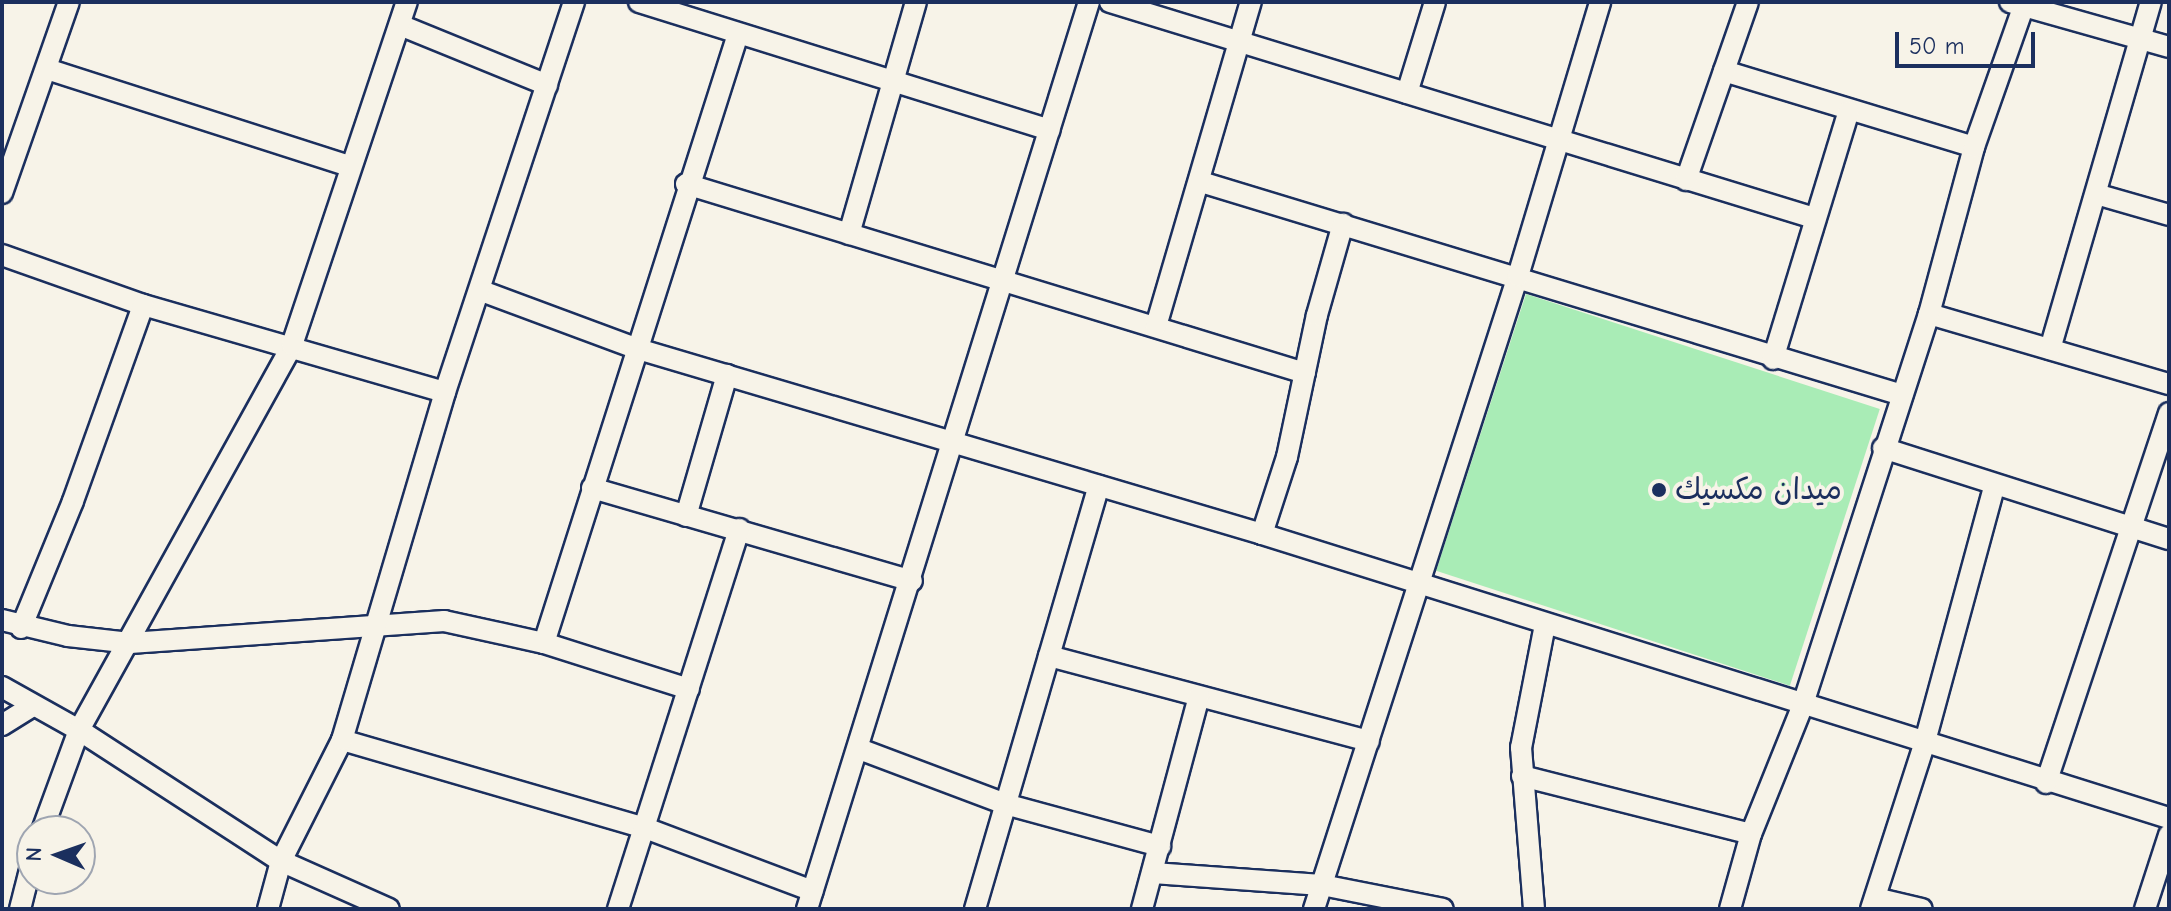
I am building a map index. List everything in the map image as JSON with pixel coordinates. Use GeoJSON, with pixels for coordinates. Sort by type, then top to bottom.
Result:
{"type":"FeatureCollection","features":[{"type":"Feature","properties":{"kind":"street"},"geometry":{"type":"LineString","coordinates":[[2,193],[69,2]]}},
{"type":"Feature","properties":{"kind":"street"},"geometry":{"type":"LineString","coordinates":[[48,815],[79,730],[130,643],[292,345],[407,2]]}},
{"type":"Feature","properties":{"kind":"street"},"geometry":{"type":"LineString","coordinates":[[268,909],[281,861],[342,740],[445,392],[482,291],[574,2]]}},
{"type":"Feature","properties":{"kind":"street"},"geometry":{"type":"LineString","coordinates":[[639,2],[737,37],[1050,130]]}},
{"type":"Feature","properties":{"kind":"street"},"geometry":{"type":"LineString","coordinates":[[849,234],[889,83],[916,2]]}},
{"type":"Feature","properties":{"kind":"street"},"geometry":{"type":"LineString","coordinates":[[342,740],[645,828],[810,900],[912,581],[1089,2]]}},
{"type":"Feature","properties":{"kind":"street"},"geometry":{"type":"LineString","coordinates":[[1110,2],[1814,218]]}},
{"type":"Feature","properties":{"kind":"street"},"geometry":{"type":"LineString","coordinates":[[1156,326],[1201,182],[1251,2]]}},
{"type":"Feature","properties":{"kind":"street"},"geometry":{"type":"LineString","coordinates":[[1407,93],[1435,2]]}},
{"type":"Feature","properties":{"kind":"street"},"geometry":{"type":"LineString","coordinates":[[1314,909],[1518,276],[1600,2]]}},
{"type":"Feature","properties":{"kind":"street"},"geometry":{"type":"LineString","coordinates":[[1686,180],[1748,2]]}},
{"type":"Feature","properties":{"kind":"street"},"geometry":{"type":"LineString","coordinates":[[2050,349],[2151,2]]}},
{"type":"Feature","properties":{"kind":"street"},"geometry":{"type":"LineString","coordinates":[[1730,909],[1751,834],[1802,707],[1883,448],[1929,314],[1974,147],[2019,3],[2169,47]]}},
{"type":"Feature","properties":{"kind":"street"},"geometry":{"type":"LineString","coordinates":[[400,25],[547,85]]}},
{"type":"Feature","properties":{"kind":"street"},"geometry":{"type":"LineString","coordinates":[[544,643],[638,349],[686,184],[737,37]]}},
{"type":"Feature","properties":{"kind":"street"},"geometry":{"type":"LineString","coordinates":[[47,69],[350,166]]}},
{"type":"Feature","properties":{"kind":"street"},"geometry":{"type":"LineString","coordinates":[[1724,71],[1974,147]]}},
{"type":"Feature","properties":{"kind":"street"},"geometry":{"type":"LineString","coordinates":[[1773,359],[1849,111]]}},
{"type":"Feature","properties":{"kind":"street"},"geometry":{"type":"LineString","coordinates":[[1201,182],[1518,276],[1773,359],[1902,395]]}},
{"type":"Feature","properties":{"kind":"street"},"geometry":{"type":"LineString","coordinates":[[686,184],[1305,373]]}},
{"type":"Feature","properties":{"kind":"street"},"geometry":{"type":"LineString","coordinates":[[2096,194],[2169,215]]}},
{"type":"Feature","properties":{"kind":"street"},"geometry":{"type":"LineString","coordinates":[[1262,534],[1343,224]]}},
{"type":"Feature","properties":{"kind":"street"},"geometry":{"type":"LineString","coordinates":[[2,255],[143,305],[292,345],[445,392]]}},
{"type":"Feature","properties":{"kind":"street"},"geometry":{"type":"LineString","coordinates":[[482,291],[638,349],[1262,534],[1802,707],[2169,818]]}},
{"type":"Feature","properties":{"kind":"street"},"geometry":{"type":"LineString","coordinates":[[143,305],[73,501],[12,624],[130,643],[377,623],[457,622],[544,643],[689,689]]}},
{"type":"Feature","properties":{"kind":"street"},"geometry":{"type":"LineString","coordinates":[[1929,314],[2169,384]]}},
{"type":"Feature","properties":{"kind":"street"},"geometry":{"type":"LineString","coordinates":[[686,516],[727,375]]}},
{"type":"Feature","properties":{"kind":"street"},"geometry":{"type":"LineString","coordinates":[[2046,783],[2169,413]]}},
{"type":"Feature","properties":{"kind":"street"},"geometry":{"type":"LineString","coordinates":[[1883,448],[2169,539]]}},
{"type":"Feature","properties":{"kind":"street"},"geometry":{"type":"LineString","coordinates":[[1922,909],[1873,903],[1924,745],[1995,484]]}},
{"type":"Feature","properties":{"kind":"street"},"geometry":{"type":"LineString","coordinates":[[975,909],[1099,486]]}},
{"type":"Feature","properties":{"kind":"street"},"geometry":{"type":"LineString","coordinates":[[592,488],[912,581]]}},
{"type":"Feature","properties":{"kind":"street"},"geometry":{"type":"LineString","coordinates":[[618,909],[739,529]]}},
{"type":"Feature","properties":{"kind":"street"},"geometry":{"type":"LineString","coordinates":[[1534,909],[1522,776],[1528,703],[1545,625]]}},
{"type":"Feature","properties":{"kind":"street"},"geometry":{"type":"LineString","coordinates":[[1049,656],[1369,741]]}},
{"type":"Feature","properties":{"kind":"street"},"geometry":{"type":"LineString","coordinates":[[2,687],[79,730],[281,861],[382,907]]}},
{"type":"Feature","properties":{"kind":"street"},"geometry":{"type":"LineString","coordinates":[[1142,909],[1199,696]]}},
{"type":"Feature","properties":{"kind":"street"},"geometry":{"type":"LineString","coordinates":[[2,725],[32,706]]}},
{"type":"Feature","properties":{"kind":"street"},"geometry":{"type":"LineString","coordinates":[[859,749],[1005,804],[1160,846]]}},
{"type":"Feature","properties":{"kind":"street"},"geometry":{"type":"LineString","coordinates":[[1522,776],[1751,834]]}},
{"type":"Feature","properties":{"kind":"street"},"geometry":{"type":"LineString","coordinates":[[2145,909],[2169,835]]}},
{"type":"Feature","properties":{"kind":"street"},"geometry":{"type":"LineString","coordinates":[[1153,873],[1322,885],[1443,909]]}},
{"type":"Feature","properties":{"kind":"green space","name":"ميدان مكسيك"},"geometry":{"type":"Polygon","coordinates":[[[1526,294],[1880,409],[1790,686],[1436,571],[1526,294]]]}},
{"type":"Feature","properties":{"kind":"place","name":"ميدان مكسيك"},"geometry":{"type":"Point","coordinates":[1659,490]}}]}
